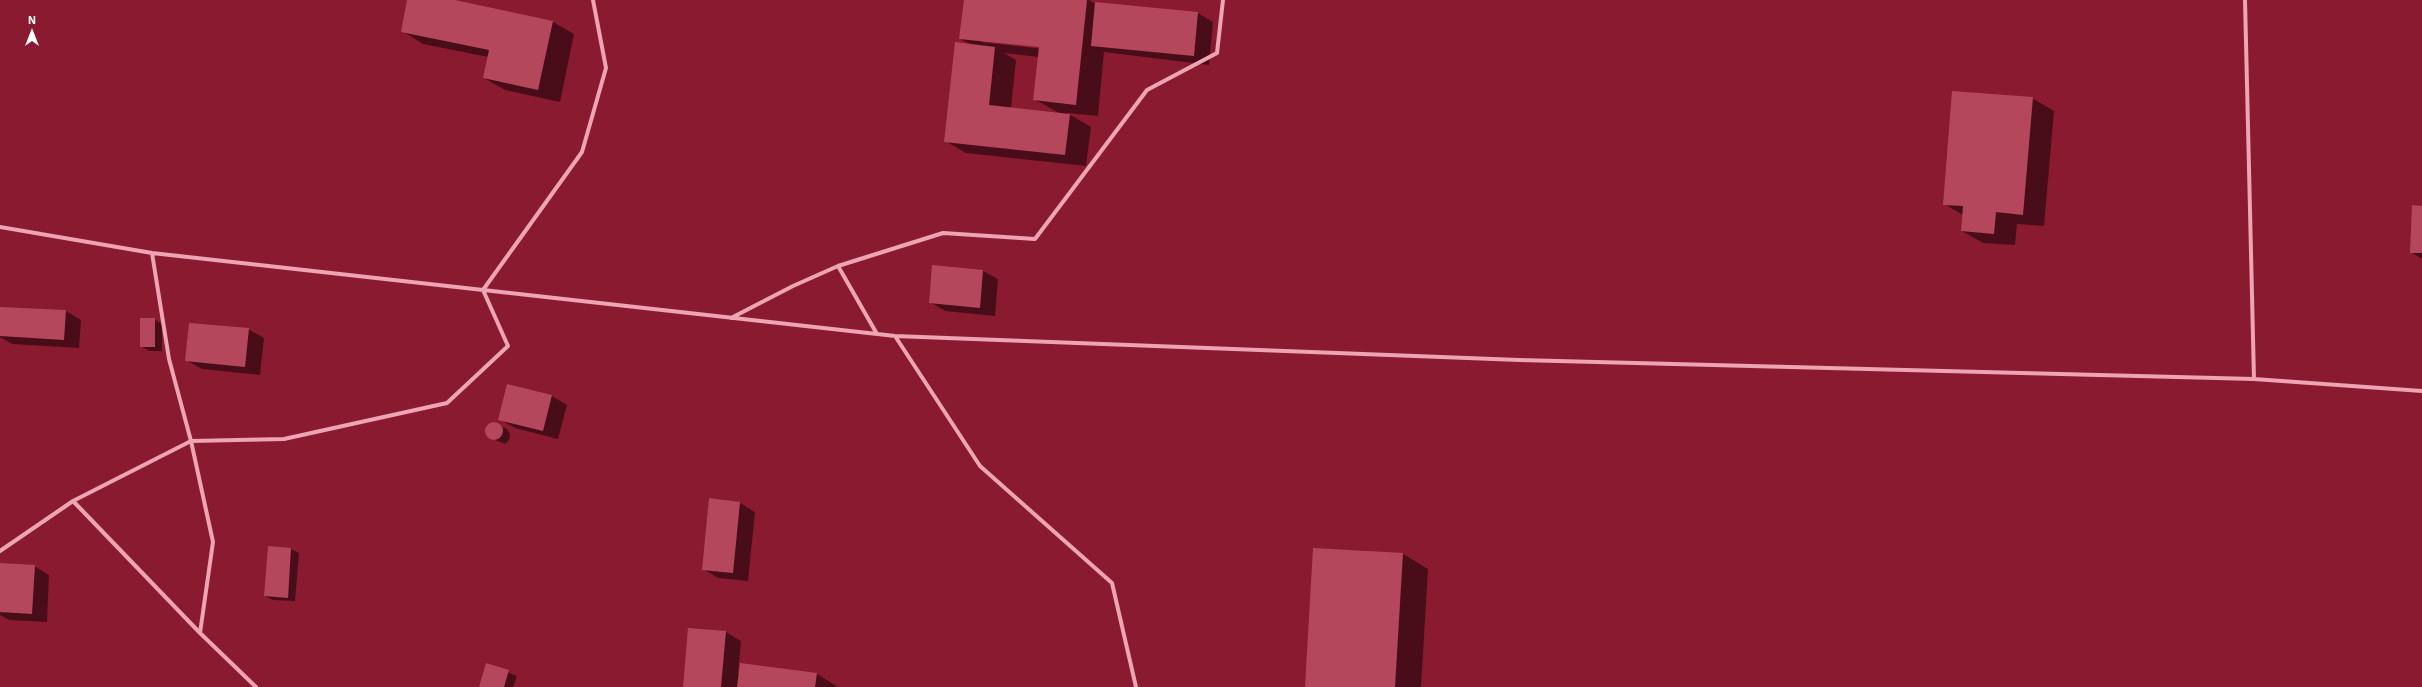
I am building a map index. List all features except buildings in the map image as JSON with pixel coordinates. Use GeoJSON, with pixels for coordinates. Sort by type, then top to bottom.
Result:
{"type":"FeatureCollection","features":[{"type":"Feature","properties":{"kind":"street"},"geometry":{"type":"LineString","coordinates":[[483,290],[582,152],[606,68],[594,0]]}},
{"type":"Feature","properties":{"kind":"street"},"geometry":{"type":"LineString","coordinates":[[731,318],[793,286],[838,266],[943,233],[1035,239],[1148,90],[1217,53],[1223,0]]}},
{"type":"Feature","properties":{"kind":"street"},"geometry":{"type":"LineString","coordinates":[[2245,0],[2254,379]]}},
{"type":"Feature","properties":{"kind":"street"},"geometry":{"type":"LineString","coordinates":[[0,227],[152,253],[895,336],[1519,360],[2254,379],[2422,392]]}},
{"type":"Feature","properties":{"kind":"street"},"geometry":{"type":"LineString","coordinates":[[152,253],[169,359],[191,441],[212,542],[200,633]]}},
{"type":"Feature","properties":{"kind":"street"},"geometry":{"type":"LineString","coordinates":[[838,266],[877,334]]}},
{"type":"Feature","properties":{"kind":"street"},"geometry":{"type":"LineString","coordinates":[[0,551],[73,501],[191,441],[284,439],[447,403],[508,346],[483,290]]}},
{"type":"Feature","properties":{"kind":"street"},"geometry":{"type":"LineString","coordinates":[[895,336],[980,466],[1112,583],[1136,687]]}},
{"type":"Feature","properties":{"kind":"street"},"geometry":{"type":"LineString","coordinates":[[73,501],[200,633],[256,687]]}}]}
